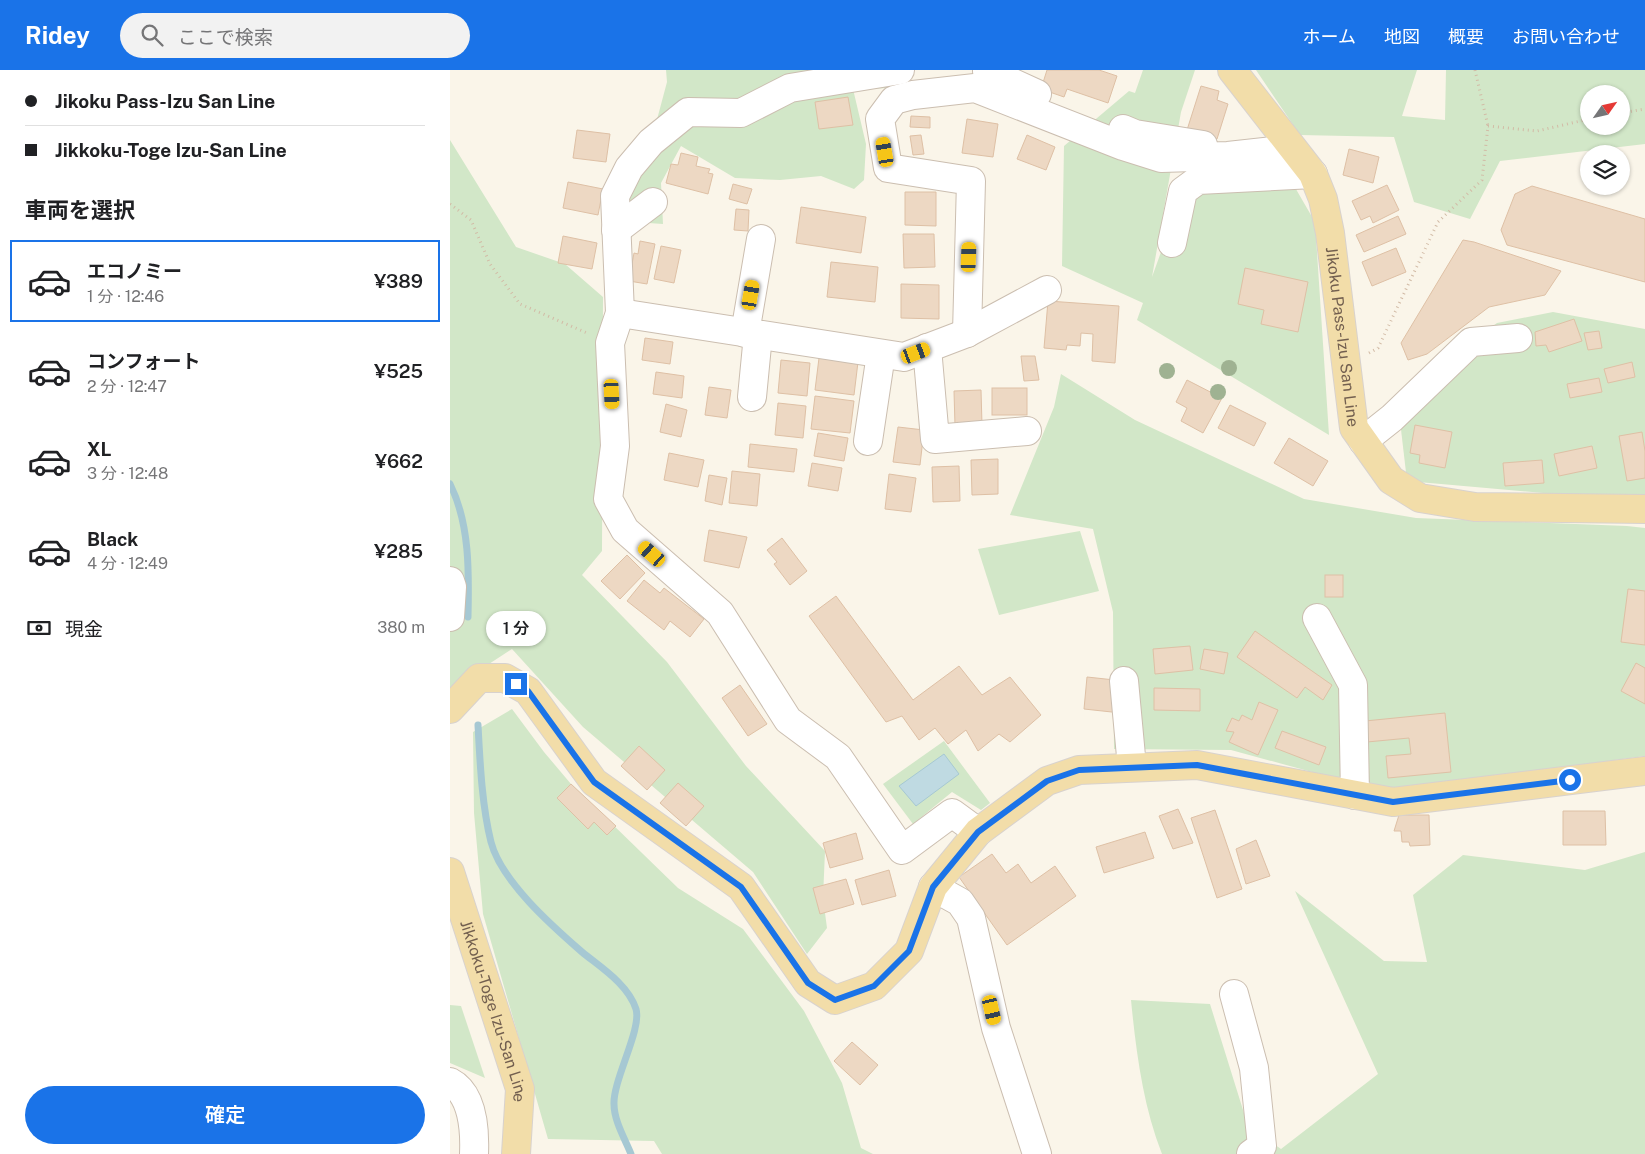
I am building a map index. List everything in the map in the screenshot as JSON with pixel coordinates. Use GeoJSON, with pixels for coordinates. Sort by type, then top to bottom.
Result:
{"type":"FeatureCollection","features":[{"type":"Feature","properties":{"kind":"main road","name":"Jikoku Pass-Izu San Line"},"geometry":{"type":"LineString","coordinates":[[1232,70],[1313,174],[1323,199],[1330,233],[1354,428],[1391,480],[1420,498],[1475,507],[1645,509]]}},
{"type":"Feature","properties":{"kind":"main road"},"geometry":{"type":"LineString","coordinates":[[450,709],[479,678],[505,678],[528,691],[594,782],[741,887],[808,983],[835,1000],[874,986],[909,951],[933,887],[978,832],[1047,781],[1079,770],[1197,765],[1393,802],[1645,771]]}},
{"type":"Feature","properties":{"kind":"main road","name":"Jikkoku-Toge Izu-San Line"},"geometry":{"type":"LineString","coordinates":[[450,872],[520,1089],[516,1154]]}},
{"type":"Feature","properties":{"kind":"street"},"geometry":{"type":"LineString","coordinates":[[900,70],[790,88],[741,112],[688,112],[651,142],[629,168],[615,196],[620,314],[610,343],[615,446],[608,499],[625,530],[720,613],[788,720],[838,757],[902,850],[952,813],[978,832]]}},
{"type":"Feature","properties":{"kind":"street"},"geometry":{"type":"LineString","coordinates":[[982,70],[1079,113],[1135,134],[1203,145],[1201,156]]}},
{"type":"Feature","properties":{"kind":"street"},"geometry":{"type":"LineString","coordinates":[[967,333],[971,181],[888,168],[880,120],[894,100],[912,94],[976,88],[1123,146],[1160,158],[1292,149]]}},
{"type":"Feature","properties":{"kind":"street"},"geometry":{"type":"LineString","coordinates":[[1172,243],[1183,191],[1198,180],[1313,174]]}},
{"type":"Feature","properties":{"kind":"street"},"geometry":{"type":"LineString","coordinates":[[616,230],[653,202]]}},
{"type":"Feature","properties":{"kind":"street"},"geometry":{"type":"LineString","coordinates":[[752,397],[751,334],[761,239]]}},
{"type":"Feature","properties":{"kind":"street"},"geometry":{"type":"LineString","coordinates":[[620,314],[904,357],[967,333],[1047,290]]}},
{"type":"Feature","properties":{"kind":"street"},"geometry":{"type":"LineString","coordinates":[[1363,441],[1392,418],[1471,342],[1518,338]]}},
{"type":"Feature","properties":{"kind":"street"},"geometry":{"type":"LineString","coordinates":[[927,348],[935,439],[1027,430]]}},
{"type":"Feature","properties":{"kind":"street"},"geometry":{"type":"LineString","coordinates":[[868,441],[881,354]]}},
{"type":"Feature","properties":{"kind":"street"},"geometry":{"type":"LineString","coordinates":[[450,581],[452,587],[450,617]]}},
{"type":"Feature","properties":{"kind":"street"},"geometry":{"type":"LineString","coordinates":[[1317,618],[1353,685],[1355,795]]}},
{"type":"Feature","properties":{"kind":"street"},"geometry":{"type":"LineString","coordinates":[[1124,681],[1132,767]]}},
{"type":"Feature","properties":{"kind":"street"},"geometry":{"type":"LineString","coordinates":[[933,887],[960,902],[970,918],[996,1028],[1037,1154]]}},
{"type":"Feature","properties":{"kind":"street"},"geometry":{"type":"LineString","coordinates":[[1234,994],[1254,1068],[1262,1146],[1251,1154]]}},
{"type":"Feature","properties":{"kind":"street"},"geometry":{"type":"LineString","coordinates":[[450,1082],[456,1086],[468,1103],[474,1154]]}},
{"type":"Feature","properties":{"kind":"path"},"geometry":{"type":"LineString","coordinates":[[1346,365],[1378,348],[1438,222],[1482,180],[1488,126],[1475,70]]}},
{"type":"Feature","properties":{"kind":"path"},"geometry":{"type":"LineString","coordinates":[[1630,112],[1645,109]]}},
{"type":"Feature","properties":{"kind":"path"},"geometry":{"type":"LineString","coordinates":[[1488,126],[1537,132],[1580,121]]}},
{"type":"Feature","properties":{"kind":"path"},"geometry":{"type":"LineString","coordinates":[[450,204],[471,220],[490,264],[520,304],[610,343]]}},
{"type":"Feature","properties":{"kind":"green space"},"geometry":{"type":"Polygon","coordinates":[[[666,70],[915,70],[893,88],[853,89],[866,144],[864,180],[854,189],[821,176],[780,180],[735,178],[681,146],[661,183],[663,224],[634,222],[624,178],[651,142],[667,82],[666,70]]]}},
{"type":"Feature","properties":{"kind":"green space"},"geometry":{"type":"Polygon","coordinates":[[[1143,70],[1195,70],[1181,112],[1152,277],[1183,191],[1293,184],[1315,222],[1329,435],[1137,320],[1143,303],[1062,266],[1064,146],[1129,91],[1135,93],[1143,70]]]}},
{"type":"Feature","properties":{"kind":"green space"},"geometry":{"type":"Polygon","coordinates":[[[1256,70],[1417,70],[1402,116],[1445,120],[1446,70],[1645,70],[1645,144],[1630,146],[1580,145],[1580,152],[1500,161],[1470,219],[1414,202],[1394,137],[1300,135],[1256,70]]]}},
{"type":"Feature","properties":{"kind":"green space"},"geometry":{"type":"Polygon","coordinates":[[[450,140],[516,247],[565,264],[603,297],[602,551],[582,575],[667,662],[746,766],[825,851],[823,898],[827,928],[807,954],[753,872],[583,727],[512,649],[469,677],[450,696],[450,140]]]}},
{"type":"Feature","properties":{"kind":"green space"},"geometry":{"type":"Polygon","coordinates":[[[1553,312],[1645,329],[1645,494],[1554,494],[1407,481],[1400,421],[1445,361],[1497,323],[1553,312]]]}},
{"type":"Feature","properties":{"kind":"green space"},"geometry":{"type":"Polygon","coordinates":[[[1061,374],[1135,420],[1304,499],[1416,518],[1645,528],[1645,756],[1382,791],[1231,750],[1114,749],[1113,612],[1093,529],[1010,515],[1054,407],[1061,374]]]}},
{"type":"Feature","properties":{"kind":"green space"},"geometry":{"type":"Polygon","coordinates":[[[1080,531],[1099,591],[999,615],[978,549],[1080,531]]]}},
{"type":"Feature","properties":{"kind":"green space"},"geometry":{"type":"Polygon","coordinates":[[[512,709],[571,784],[678,888],[743,929],[804,1011],[842,1083],[861,1148],[873,1154],[662,1154],[654,1141],[548,1139],[483,914],[474,813],[473,732],[512,709]]]}},
{"type":"Feature","properties":{"kind":"green space"},"geometry":{"type":"Polygon","coordinates":[[[944,741],[990,803],[981,810],[952,792],[913,824],[883,784],[944,741]]]}},
{"type":"Feature","properties":{"kind":"green space"},"geometry":{"type":"Polygon","coordinates":[[[1645,852],[1645,1154],[1162,1154],[1145,1098],[1131,1000],[1210,1004],[1248,1126],[1281,1149],[1378,1074],[1295,891],[1384,961],[1427,962],[1413,895],[1463,855],[1585,870],[1645,852]]]}},
{"type":"Feature","properties":{"kind":"green space"},"geometry":{"type":"Polygon","coordinates":[[[450,1005],[461,1006],[485,1078],[450,1063],[450,1005]]]}},
{"type":"Feature","properties":{"kind":"water"},"geometry":{"type":"Polygon","coordinates":[[[944,754],[959,774],[916,806],[899,786],[944,754]]]}},
{"type":"Feature","properties":{"kind":"building"},"geometry":{"type":"Polygon","coordinates":[[[1047,70],[1099,70],[1117,76],[1108,103],[1067,89],[1064,97],[1041,89],[1047,70]]]}},
{"type":"Feature","properties":{"kind":"building"},"geometry":{"type":"Polygon","coordinates":[[[1201,86],[1219,91],[1217,100],[1228,104],[1217,139],[1187,130],[1201,86]]]}},
{"type":"Feature","properties":{"kind":"building"},"geometry":{"type":"Polygon","coordinates":[[[848,97],[853,125],[819,129],[815,102],[848,97]]]}},
{"type":"Feature","properties":{"kind":"building"},"geometry":{"type":"Polygon","coordinates":[[[911,116],[930,117],[930,128],[910,127],[911,116]]]}},
{"type":"Feature","properties":{"kind":"building"},"geometry":{"type":"Polygon","coordinates":[[[967,119],[998,124],[993,157],[962,153],[967,119]]]}},
{"type":"Feature","properties":{"kind":"building"},"geometry":{"type":"Polygon","coordinates":[[[577,130],[610,134],[606,162],[573,158],[577,130]]]}},
{"type":"Feature","properties":{"kind":"building"},"geometry":{"type":"Polygon","coordinates":[[[921,135],[924,154],[913,155],[910,136],[921,135]]]}},
{"type":"Feature","properties":{"kind":"building"},"geometry":{"type":"Polygon","coordinates":[[[1027,135],[1055,147],[1046,170],[1017,159],[1027,135]]]}},
{"type":"Feature","properties":{"kind":"building"},"geometry":{"type":"Polygon","coordinates":[[[1349,149],[1379,157],[1373,183],[1343,175],[1349,149]]]}},
{"type":"Feature","properties":{"kind":"building"},"geometry":{"type":"Polygon","coordinates":[[[681,153],[698,157],[696,166],[710,169],[708,173],[713,174],[708,194],[666,183],[671,164],[678,165],[681,153]]]}},
{"type":"Feature","properties":{"kind":"building"},"geometry":{"type":"Polygon","coordinates":[[[568,182],[603,189],[598,215],[563,208],[568,182]]]}},
{"type":"Feature","properties":{"kind":"building"},"geometry":{"type":"Polygon","coordinates":[[[733,184],[752,189],[747,204],[729,199],[733,184]]]}},
{"type":"Feature","properties":{"kind":"building"},"geometry":{"type":"Polygon","coordinates":[[[1387,185],[1399,210],[1373,223],[1370,216],[1361,220],[1352,201],[1387,185]]]}},
{"type":"Feature","properties":{"kind":"building"},"geometry":{"type":"Polygon","coordinates":[[[1532,186],[1645,219],[1645,282],[1507,245],[1501,230],[1515,194],[1532,186]]]}},
{"type":"Feature","properties":{"kind":"building"},"geometry":{"type":"Polygon","coordinates":[[[905,192],[936,192],[936,226],[905,225],[905,192]]]}},
{"type":"Feature","properties":{"kind":"building"},"geometry":{"type":"Polygon","coordinates":[[[801,207],[866,217],[861,253],[796,243],[801,207]]]}},
{"type":"Feature","properties":{"kind":"building"},"geometry":{"type":"Polygon","coordinates":[[[736,209],[749,210],[748,231],[734,230],[736,209]]]}},
{"type":"Feature","properties":{"kind":"building"},"geometry":{"type":"Polygon","coordinates":[[[1398,216],[1406,234],[1364,252],[1356,235],[1398,216]]]}},
{"type":"Feature","properties":{"kind":"building"},"geometry":{"type":"Polygon","coordinates":[[[903,234],[934,234],[935,267],[904,268],[903,234]]]}},
{"type":"Feature","properties":{"kind":"building"},"geometry":{"type":"Polygon","coordinates":[[[563,236],[597,243],[592,269],[558,263],[563,236]]]}},
{"type":"Feature","properties":{"kind":"building"},"geometry":{"type":"Polygon","coordinates":[[[1463,240],[1561,271],[1545,295],[1489,307],[1427,354],[1408,360],[1401,343],[1463,240]]]}},
{"type":"Feature","properties":{"kind":"building"},"geometry":{"type":"Polygon","coordinates":[[[640,241],[655,244],[647,284],[629,281],[634,253],[638,254],[640,241]]]}},
{"type":"Feature","properties":{"kind":"building"},"geometry":{"type":"Polygon","coordinates":[[[661,246],[681,250],[674,283],[654,279],[661,246]]]}},
{"type":"Feature","properties":{"kind":"building"},"geometry":{"type":"Polygon","coordinates":[[[1396,248],[1406,272],[1372,286],[1362,262],[1396,248]]]}},
{"type":"Feature","properties":{"kind":"building"},"geometry":{"type":"Polygon","coordinates":[[[831,262],[878,267],[875,302],[827,297],[831,262]]]}},
{"type":"Feature","properties":{"kind":"building"},"geometry":{"type":"Polygon","coordinates":[[[1245,268],[1308,282],[1298,332],[1261,324],[1264,310],[1238,304],[1245,268]]]}},
{"type":"Feature","properties":{"kind":"building"},"geometry":{"type":"Polygon","coordinates":[[[901,284],[939,285],[939,319],[901,318],[901,284]]]}},
{"type":"Feature","properties":{"kind":"building"},"geometry":{"type":"Polygon","coordinates":[[[1048,301],[1119,306],[1115,363],[1092,361],[1093,334],[1081,333],[1080,346],[1067,345],[1066,350],[1044,348],[1048,301]]]}},
{"type":"Feature","properties":{"kind":"building"},"geometry":{"type":"Polygon","coordinates":[[[1574,319],[1582,341],[1549,352],[1546,345],[1536,346],[1535,332],[1574,319]]]}},
{"type":"Feature","properties":{"kind":"building"},"geometry":{"type":"Polygon","coordinates":[[[1599,331],[1602,348],[1588,350],[1584,333],[1599,331]]]}},
{"type":"Feature","properties":{"kind":"building"},"geometry":{"type":"Polygon","coordinates":[[[645,338],[673,342],[670,364],[642,360],[645,338]]]}},
{"type":"Feature","properties":{"kind":"building"},"geometry":{"type":"Polygon","coordinates":[[[1021,356],[1035,356],[1039,380],[1024,381],[1021,356]]]}},
{"type":"Feature","properties":{"kind":"building"},"geometry":{"type":"Polygon","coordinates":[[[819,358],[858,362],[854,395],[815,390],[819,358]]]}},
{"type":"Feature","properties":{"kind":"building"},"geometry":{"type":"Polygon","coordinates":[[[781,360],[810,363],[807,396],[778,393],[781,360]]]}},
{"type":"Feature","properties":{"kind":"building"},"geometry":{"type":"Polygon","coordinates":[[[1632,362],[1635,377],[1608,383],[1604,369],[1632,362]]]}},
{"type":"Feature","properties":{"kind":"building"},"geometry":{"type":"Polygon","coordinates":[[[656,372],[684,376],[682,398],[653,394],[656,372]]]}},
{"type":"Feature","properties":{"kind":"building"},"geometry":{"type":"Polygon","coordinates":[[[1599,378],[1602,392],[1570,398],[1567,384],[1599,378]]]}},
{"type":"Feature","properties":{"kind":"building"},"geometry":{"type":"Polygon","coordinates":[[[1187,380],[1222,398],[1203,433],[1181,421],[1187,408],[1176,402],[1187,380]]]}},
{"type":"Feature","properties":{"kind":"building"},"geometry":{"type":"Polygon","coordinates":[[[709,387],[731,390],[727,418],[705,415],[709,387]]]}},
{"type":"Feature","properties":{"kind":"building"},"geometry":{"type":"Polygon","coordinates":[[[992,388],[1027,388],[1027,415],[992,415],[992,388]]]}},
{"type":"Feature","properties":{"kind":"building"},"geometry":{"type":"Polygon","coordinates":[[[981,390],[982,425],[955,426],[954,391],[981,390]]]}},
{"type":"Feature","properties":{"kind":"building"},"geometry":{"type":"Polygon","coordinates":[[[815,396],[854,401],[850,433],[811,429],[815,396]]]}},
{"type":"Feature","properties":{"kind":"building"},"geometry":{"type":"Polygon","coordinates":[[[778,403],[806,406],[803,438],[775,435],[778,403]]]}},
{"type":"Feature","properties":{"kind":"building"},"geometry":{"type":"Polygon","coordinates":[[[666,404],[687,410],[681,437],[660,432],[666,404]]]}},
{"type":"Feature","properties":{"kind":"building"},"geometry":{"type":"Polygon","coordinates":[[[1230,405],[1266,423],[1254,446],[1218,428],[1230,405]]]}},
{"type":"Feature","properties":{"kind":"building"},"geometry":{"type":"Polygon","coordinates":[[[1415,425],[1452,432],[1445,468],[1419,463],[1420,455],[1410,453],[1415,425]]]}},
{"type":"Feature","properties":{"kind":"building"},"geometry":{"type":"Polygon","coordinates":[[[898,427],[924,430],[920,465],[893,462],[898,427]]]}},
{"type":"Feature","properties":{"kind":"building"},"geometry":{"type":"Polygon","coordinates":[[[1642,432],[1645,451],[1645,478],[1627,481],[1619,436],[1642,432]]]}},
{"type":"Feature","properties":{"kind":"building"},"geometry":{"type":"Polygon","coordinates":[[[818,433],[848,438],[844,461],[814,456],[818,433]]]}},
{"type":"Feature","properties":{"kind":"building"},"geometry":{"type":"Polygon","coordinates":[[[1289,438],[1328,461],[1313,486],[1274,463],[1289,438]]]}},
{"type":"Feature","properties":{"kind":"building"},"geometry":{"type":"Polygon","coordinates":[[[750,444],[797,449],[794,472],[748,467],[750,444]]]}},
{"type":"Feature","properties":{"kind":"building"},"geometry":{"type":"Polygon","coordinates":[[[1592,446],[1597,468],[1559,476],[1554,454],[1592,446]]]}},
{"type":"Feature","properties":{"kind":"building"},"geometry":{"type":"Polygon","coordinates":[[[669,453],[704,460],[698,487],[664,480],[669,453]]]}},
{"type":"Feature","properties":{"kind":"building"},"geometry":{"type":"Polygon","coordinates":[[[998,459],[998,494],[972,495],[971,460],[998,459]]]}},
{"type":"Feature","properties":{"kind":"building"},"geometry":{"type":"Polygon","coordinates":[[[1542,460],[1544,483],[1505,486],[1503,463],[1542,460]]]}},
{"type":"Feature","properties":{"kind":"building"},"geometry":{"type":"Polygon","coordinates":[[[812,463],[842,468],[838,491],[808,486],[812,463]]]}},
{"type":"Feature","properties":{"kind":"building"},"geometry":{"type":"Polygon","coordinates":[[[959,466],[960,501],[933,502],[932,467],[959,466]]]}},
{"type":"Feature","properties":{"kind":"building"},"geometry":{"type":"Polygon","coordinates":[[[732,471],[760,474],[757,506],[729,503],[732,471]]]}},
{"type":"Feature","properties":{"kind":"building"},"geometry":{"type":"Polygon","coordinates":[[[889,474],[916,478],[911,512],[885,509],[889,474]]]}},
{"type":"Feature","properties":{"kind":"building"},"geometry":{"type":"Polygon","coordinates":[[[709,475],[727,478],[722,505],[705,501],[709,475]]]}},
{"type":"Feature","properties":{"kind":"building"},"geometry":{"type":"Polygon","coordinates":[[[709,530],[747,537],[739,568],[704,561],[709,530]]]}},
{"type":"Feature","properties":{"kind":"building"},"geometry":{"type":"Polygon","coordinates":[[[782,538],[807,571],[790,585],[774,564],[777,562],[767,550],[782,538]]]}},
{"type":"Feature","properties":{"kind":"building"},"geometry":{"type":"Polygon","coordinates":[[[627,555],[645,573],[620,599],[601,581],[627,555]]]}},
{"type":"Feature","properties":{"kind":"building"},"geometry":{"type":"Polygon","coordinates":[[[1325,575],[1343,575],[1343,597],[1325,597],[1325,575]]]}},
{"type":"Feature","properties":{"kind":"building"},"geometry":{"type":"Polygon","coordinates":[[[644,580],[660,593],[664,588],[704,619],[690,637],[670,621],[664,630],[627,601],[644,580]]]}},
{"type":"Feature","properties":{"kind":"building"},"geometry":{"type":"Polygon","coordinates":[[[1628,589],[1645,591],[1645,645],[1621,642],[1628,589]]]}},
{"type":"Feature","properties":{"kind":"building"},"geometry":{"type":"Polygon","coordinates":[[[836,596],[913,700],[959,666],[982,695],[1010,677],[1041,715],[1010,742],[999,734],[978,751],[966,730],[948,744],[935,728],[919,740],[902,716],[886,722],[809,616],[836,596]]]}},
{"type":"Feature","properties":{"kind":"building"},"geometry":{"type":"Polygon","coordinates":[[[1255,631],[1332,685],[1323,700],[1305,687],[1297,698],[1237,657],[1255,631]]]}},
{"type":"Feature","properties":{"kind":"building"},"geometry":{"type":"Polygon","coordinates":[[[1190,646],[1193,670],[1155,674],[1153,649],[1190,646]]]}},
{"type":"Feature","properties":{"kind":"building"},"geometry":{"type":"Polygon","coordinates":[[[1204,649],[1228,653],[1224,674],[1200,669],[1204,649]]]}},
{"type":"Feature","properties":{"kind":"building"},"geometry":{"type":"Polygon","coordinates":[[[1636,663],[1645,668],[1645,704],[1621,691],[1636,663]]]}},
{"type":"Feature","properties":{"kind":"building"},"geometry":{"type":"Polygon","coordinates":[[[1087,677],[1124,681],[1121,713],[1084,709],[1087,677]]]}},
{"type":"Feature","properties":{"kind":"building"},"geometry":{"type":"Polygon","coordinates":[[[740,685],[767,724],[748,736],[722,698],[740,685]]]}},
{"type":"Feature","properties":{"kind":"building"},"geometry":{"type":"Polygon","coordinates":[[[1154,688],[1200,689],[1200,711],[1154,710],[1154,688]]]}},
{"type":"Feature","properties":{"kind":"building"},"geometry":{"type":"Polygon","coordinates":[[[1259,702],[1278,710],[1258,755],[1229,742],[1234,732],[1226,731],[1232,718],[1239,721],[1242,715],[1252,720],[1259,702]]]}},
{"type":"Feature","properties":{"kind":"building"},"geometry":{"type":"Polygon","coordinates":[[[1445,713],[1451,772],[1388,778],[1386,756],[1411,754],[1409,738],[1367,742],[1365,721],[1445,713]]]}},
{"type":"Feature","properties":{"kind":"building"},"geometry":{"type":"Polygon","coordinates":[[[1282,731],[1326,747],[1319,765],[1275,748],[1282,731]]]}},
{"type":"Feature","properties":{"kind":"building"},"geometry":{"type":"Polygon","coordinates":[[[639,746],[665,770],[647,790],[621,766],[639,746]]]}},
{"type":"Feature","properties":{"kind":"building"},"geometry":{"type":"Polygon","coordinates":[[[678,783],[704,806],[686,826],[660,803],[678,783]]]}},
{"type":"Feature","properties":{"kind":"building"},"geometry":{"type":"Polygon","coordinates":[[[571,784],[616,826],[607,835],[594,822],[588,829],[557,798],[571,784]]]}},
{"type":"Feature","properties":{"kind":"building"},"geometry":{"type":"Polygon","coordinates":[[[1178,809],[1193,843],[1173,849],[1159,816],[1178,809]]]}},
{"type":"Feature","properties":{"kind":"building"},"geometry":{"type":"Polygon","coordinates":[[[1215,810],[1242,889],[1217,898],[1191,818],[1215,810]]]}},
{"type":"Feature","properties":{"kind":"building"},"geometry":{"type":"Polygon","coordinates":[[[1563,811],[1605,811],[1606,845],[1563,845],[1563,811]]]}},
{"type":"Feature","properties":{"kind":"building"},"geometry":{"type":"Polygon","coordinates":[[[1399,815],[1429,815],[1430,845],[1410,846],[1409,842],[1402,842],[1401,831],[1394,831],[1399,815]]]}},
{"type":"Feature","properties":{"kind":"building"},"geometry":{"type":"Polygon","coordinates":[[[1145,832],[1154,858],[1104,873],[1096,847],[1145,832]]]}},
{"type":"Feature","properties":{"kind":"building"},"geometry":{"type":"Polygon","coordinates":[[[856,833],[863,859],[830,868],[823,843],[856,833]]]}},
{"type":"Feature","properties":{"kind":"building"},"geometry":{"type":"Polygon","coordinates":[[[1256,840],[1270,876],[1246,884],[1236,849],[1256,840]]]}},
{"type":"Feature","properties":{"kind":"building"},"geometry":{"type":"Polygon","coordinates":[[[992,854],[1006,873],[1018,864],[1031,883],[1055,866],[1076,896],[1007,945],[959,877],[992,854]]]}},
{"type":"Feature","properties":{"kind":"building"},"geometry":{"type":"Polygon","coordinates":[[[889,870],[896,896],[862,905],[855,880],[889,870]]]}},
{"type":"Feature","properties":{"kind":"building"},"geometry":{"type":"Polygon","coordinates":[[[846,879],[854,904],[820,914],[813,888],[846,879]]]}},
{"type":"Feature","properties":{"kind":"building"},"geometry":{"type":"Polygon","coordinates":[[[852,1042],[878,1065],[860,1085],[834,1061],[852,1042]]]}},
{"type":"Feature","properties":{"kind":"waterway"},"geometry":{"type":"LineString","coordinates":[[450,484],[457,499],[465,532],[468,566],[468,617]]}},
{"type":"Feature","properties":{"kind":"waterway"},"geometry":{"type":"LineString","coordinates":[[478,725],[485,814],[491,842],[505,872],[543,916],[620,984],[627,992],[636,1009],[635,1029],[618,1082],[614,1104],[618,1123],[631,1154]]}},
{"type":"Feature","properties":{"kind":"route"},"geometry":{"type":"LineString","coordinates":[[516,684],[528,691],[594,782],[741,887],[808,983],[835,1000],[874,986],[909,951],[933,887],[978,832],[1047,781],[1079,770],[1197,765],[1393,802],[1570,780]]}}]}
